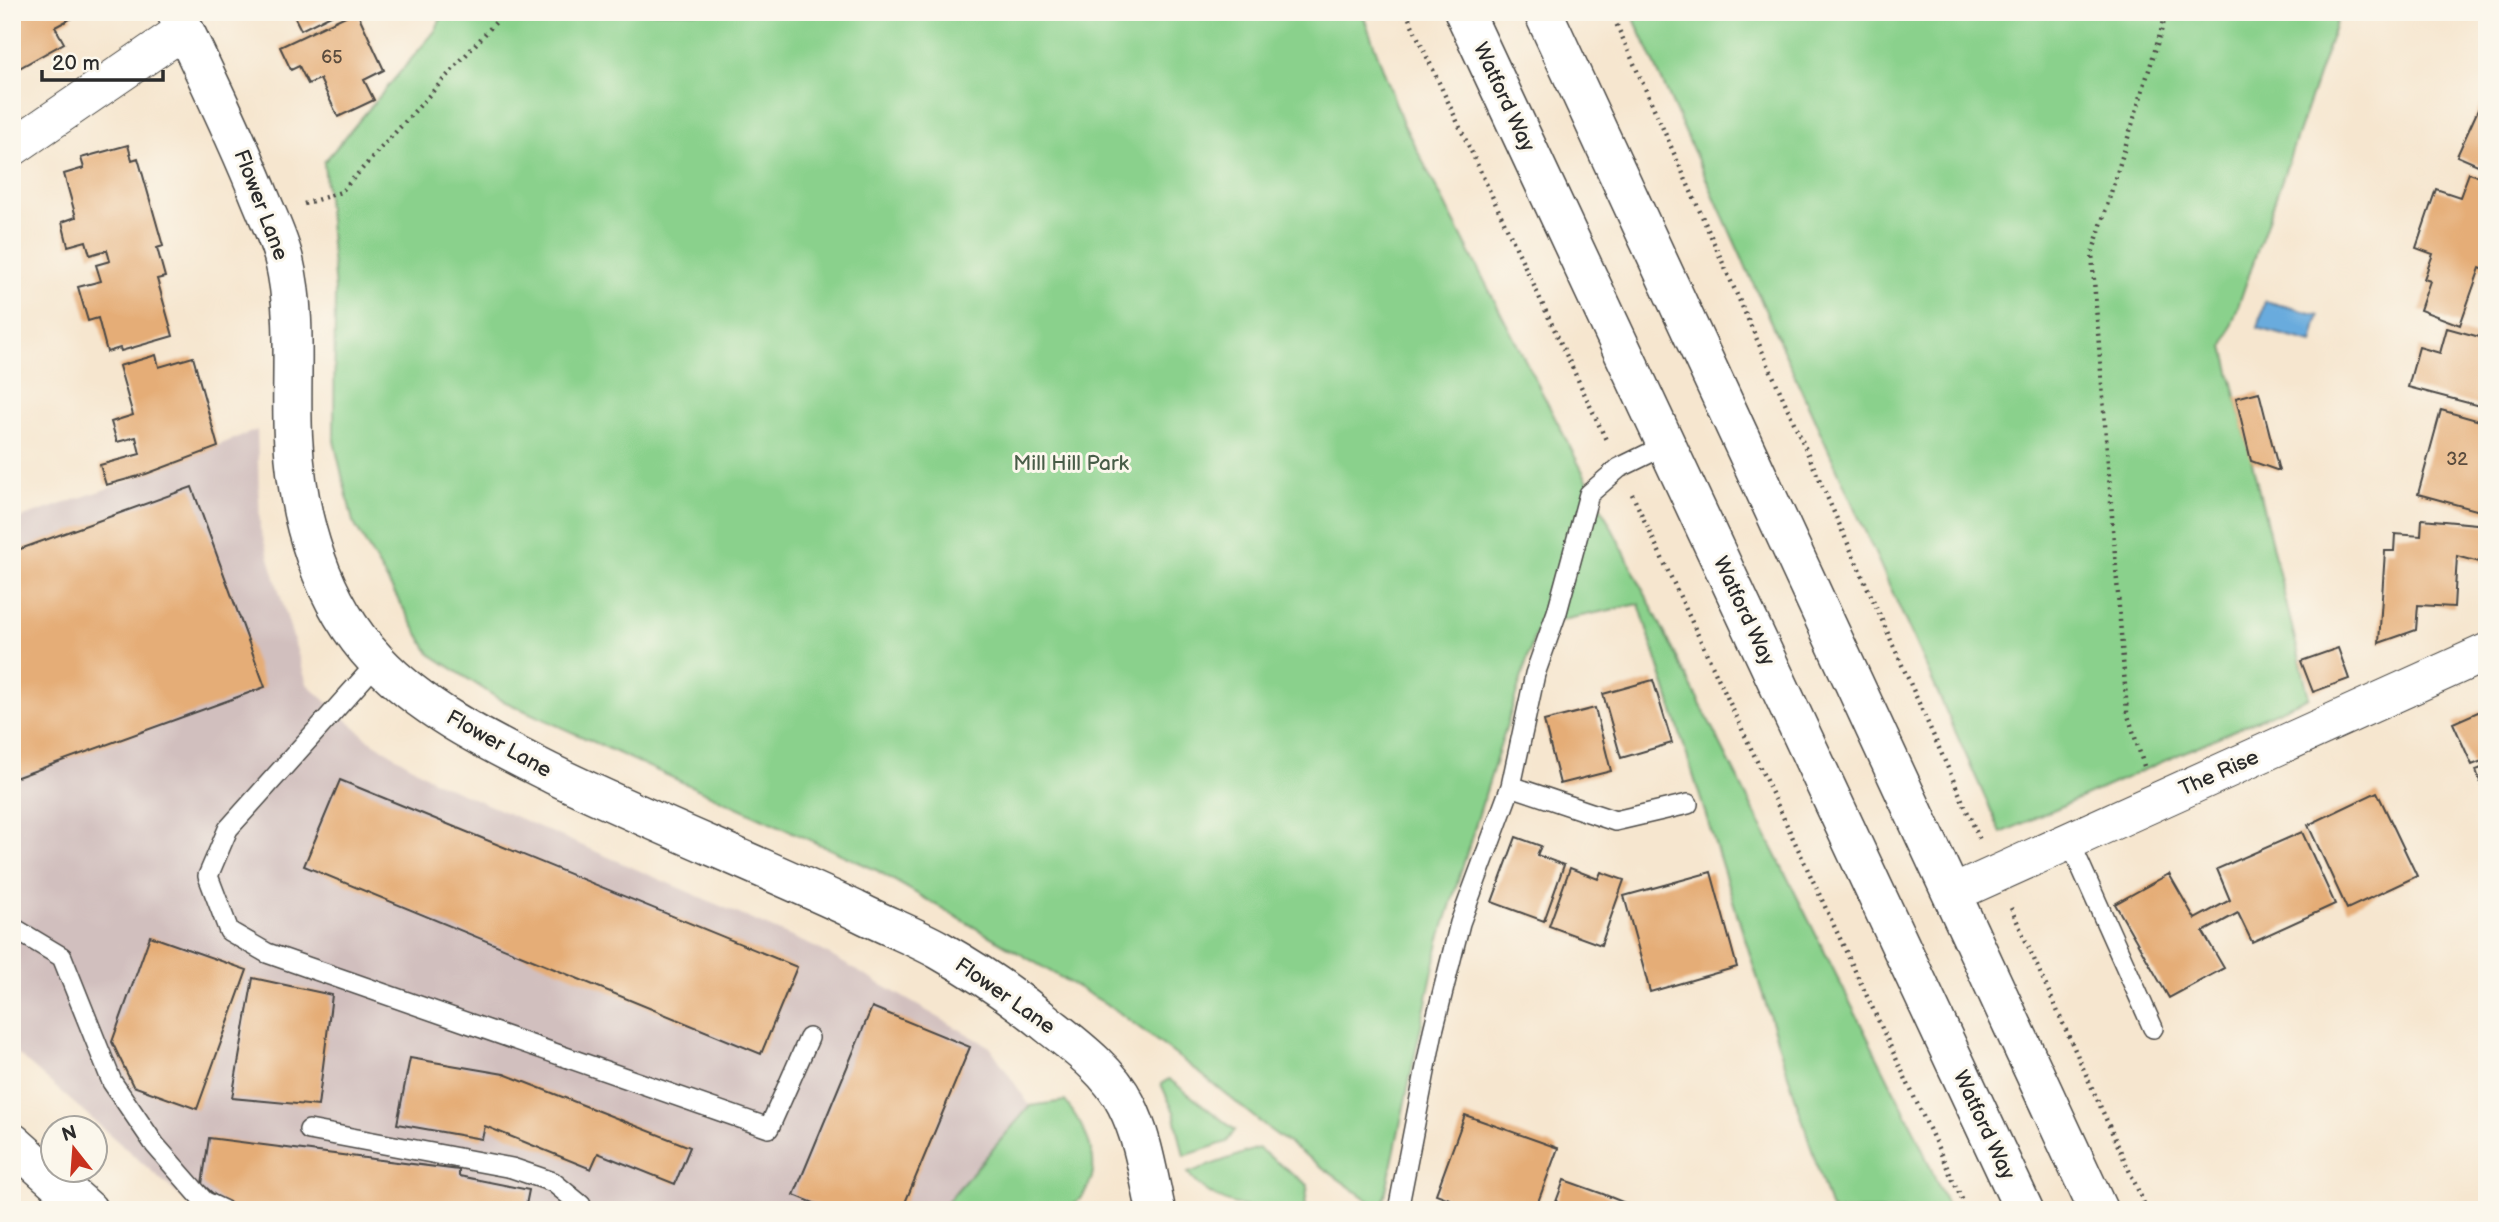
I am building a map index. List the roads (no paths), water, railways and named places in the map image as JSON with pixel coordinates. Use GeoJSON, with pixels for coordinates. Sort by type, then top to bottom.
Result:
{"type":"FeatureCollection","features":[{"type":"Feature","properties":{"kind":"main road","name":"Watford Way"},"geometry":{"type":"LineString","coordinates":[[1464,12],[2024,1210]]}},
{"type":"Feature","properties":{"kind":"main road"},"geometry":{"type":"LineString","coordinates":[[1544,12],[2098,1210]]}},
{"type":"Feature","properties":{"kind":"main road","name":"Flower Lane"},"geometry":{"type":"LineString","coordinates":[[180,21],[246,162],[284,256],[291,297],[294,344],[293,438],[300,498],[310,541],[338,610],[378,662],[403,685],[441,712],[503,750],[595,795],[939,950],[1025,1005],[1094,1062],[1125,1101],[1140,1140],[1156,1210]]}},
{"type":"Feature","properties":{"kind":"main road"},"geometry":{"type":"LineString","coordinates":[[12,1142],[88,1210]]}},
{"type":"Feature","properties":{"kind":"street"},"geometry":{"type":"LineString","coordinates":[[12,148],[180,21]]}},
{"type":"Feature","properties":{"kind":"street","name":"The Rise"},"geometry":{"type":"LineString","coordinates":[[1952,894],[2487,652]]}},
{"type":"Feature","properties":{"kind":"lane"},"geometry":{"type":"LineString","coordinates":[[1398,1210],[1433,1031],[1460,923],[1511,786],[1535,674],[1557,612],[1589,494],[1619,468],[1666,445]]}},
{"type":"Feature","properties":{"kind":"lane"},"geometry":{"type":"LineString","coordinates":[[378,662],[228,829],[208,876],[229,931],[267,953],[769,1128],[809,1038]]}},
{"type":"Feature","properties":{"kind":"lane"},"geometry":{"type":"LineString","coordinates":[[1511,786],[1615,821],[1688,804]]}},
{"type":"Feature","properties":{"kind":"lane"},"geometry":{"type":"LineString","coordinates":[[2070,840],[2153,1028]]}},
{"type":"Feature","properties":{"kind":"lane"},"geometry":{"type":"LineString","coordinates":[[12,927],[62,957],[112,1082],[155,1145],[204,1201],[223,1210]]}},
{"type":"Feature","properties":{"kind":"lane"},"geometry":{"type":"LineString","coordinates":[[309,1130],[512,1168],[553,1182],[581,1205],[583,1210]]}},
{"type":"Feature","properties":{"kind":"water"},"geometry":{"type":"Polygon","coordinates":[[[2265,301],[2319,315],[2312,343],[2258,328],[2265,301]]]}},
{"type":"Feature","properties":{"kind":"park label","name":"Mill Hill Park"},"geometry":{"type":"Point","coordinates":[1071,463]}}]}
